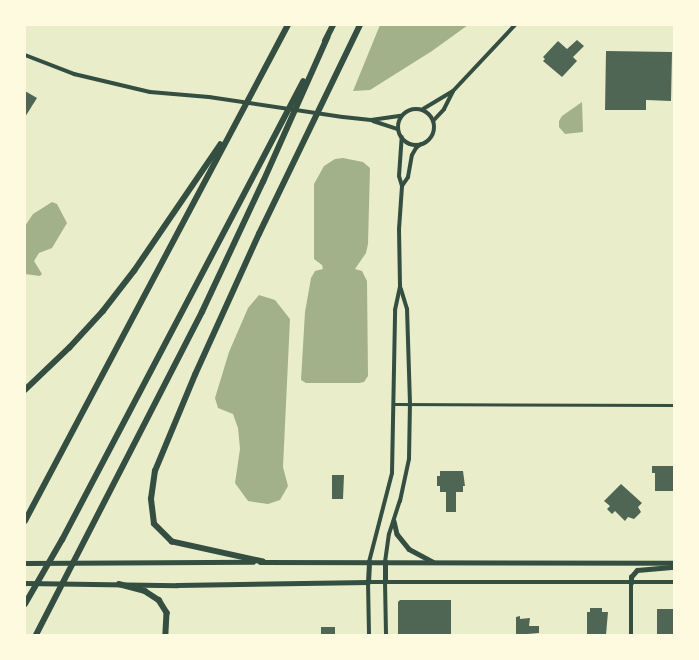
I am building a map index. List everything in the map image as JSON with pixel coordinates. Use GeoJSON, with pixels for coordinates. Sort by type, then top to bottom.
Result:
{"type":"FeatureCollection","features":[{"type":"Feature","properties":{"kind":"highway"},"geometry":{"type":"LineString","coordinates":[[25,521],[288,25]]}},
{"type":"Feature","properties":{"kind":"highway"},"geometry":{"type":"LineString","coordinates":[[36,635],[202,312],[263,182],[333,25]]}},
{"type":"Feature","properties":{"kind":"highway"},"geometry":{"type":"LineString","coordinates":[[263,562],[172,542],[154,524],[152,499],[155,471],[195,375],[255,243],[360,25]]}},
{"type":"Feature","properties":{"kind":"highway"},"geometry":{"type":"LineString","coordinates":[[25,605],[62,540],[327,38]]}},
{"type":"Feature","properties":{"kind":"highway"},"geometry":{"type":"LineString","coordinates":[[25,390],[69,348],[103,311],[134,271],[236,123]]}},
{"type":"Feature","properties":{"kind":"highway"},"geometry":{"type":"LineString","coordinates":[[119,584],[145,591],[159,600],[167,613],[166,635]]}},
{"type":"Feature","properties":{"kind":"main road"},"geometry":{"type":"LineString","coordinates":[[394,521],[397,534],[409,549],[434,562]]}},
{"type":"Feature","properties":{"kind":"main road"},"geometry":{"type":"LineString","coordinates":[[368,582],[369,562]]}},
{"type":"Feature","properties":{"kind":"main road"},"geometry":{"type":"LineString","coordinates":[[385,562],[385,582]]}},
{"type":"Feature","properties":{"kind":"main road"},"geometry":{"type":"LineString","coordinates":[[25,563],[674,563]]}},
{"type":"Feature","properties":{"kind":"main road"},"geometry":{"type":"LineString","coordinates":[[631,583],[631,576],[637,570],[674,567]]}},
{"type":"Feature","properties":{"kind":"main road"},"geometry":{"type":"LineString","coordinates":[[25,583],[674,582]]}},
{"type":"Feature","properties":{"kind":"street"},"geometry":{"type":"LineString","coordinates":[[402,186],[408,177],[412,155],[416,148],[431,136],[433,122],[444,109],[453,91],[515,25]]}},
{"type":"Feature","properties":{"kind":"street"},"geometry":{"type":"LineString","coordinates":[[25,55],[74,74],[150,92],[209,97],[343,118],[371,120],[401,116],[411,109],[420,110],[431,117],[433,122]]}},
{"type":"Feature","properties":{"kind":"street"},"geometry":{"type":"LineString","coordinates":[[420,110],[453,91]]}},
{"type":"Feature","properties":{"kind":"street"},"geometry":{"type":"LineString","coordinates":[[401,116],[398,129],[402,137],[412,144],[423,143]]}},
{"type":"Feature","properties":{"kind":"street"},"geometry":{"type":"LineString","coordinates":[[371,120],[398,129]]}},
{"type":"Feature","properties":{"kind":"street"},"geometry":{"type":"LineString","coordinates":[[369,562],[392,473],[395,310],[400,286],[399,229],[402,186],[399,176],[402,137]]}},
{"type":"Feature","properties":{"kind":"street"},"geometry":{"type":"LineString","coordinates":[[385,562],[389,534],[408,470],[410,404],[407,309],[400,286]]}},
{"type":"Feature","properties":{"kind":"street"},"geometry":{"type":"LineString","coordinates":[[394,404],[674,405]]}},
{"type":"Feature","properties":{"kind":"street"},"geometry":{"type":"LineString","coordinates":[[368,582],[369,635]]}},
{"type":"Feature","properties":{"kind":"street"},"geometry":{"type":"LineString","coordinates":[[385,582],[386,635]]}},
{"type":"Feature","properties":{"kind":"street"},"geometry":{"type":"LineString","coordinates":[[631,583],[631,635]]}},
{"type":"Feature","properties":{"kind":"shaded area"},"geometry":{"type":"Polygon","coordinates":[[[380,25],[468,25],[432,51],[370,90],[353,91],[380,25]]]}},
{"type":"Feature","properties":{"kind":"shaded area"},"geometry":{"type":"Polygon","coordinates":[[[582,102],[583,132],[565,134],[559,127],[559,121],[562,116],[582,102]]]}},
{"type":"Feature","properties":{"kind":"shaded area"},"geometry":{"type":"Polygon","coordinates":[[[343,158],[363,162],[370,168],[368,244],[366,253],[355,269],[362,271],[367,281],[368,376],[364,382],[359,383],[306,383],[301,380],[305,312],[311,278],[315,271],[323,269],[322,265],[314,259],[314,184],[324,166],[335,159],[343,158]]]}},
{"type":"Feature","properties":{"kind":"shaded area"},"geometry":{"type":"Polygon","coordinates":[[[52,202],[57,204],[67,223],[52,248],[39,253],[34,261],[42,274],[40,276],[25,274],[25,226],[33,214],[52,202]]]}},
{"type":"Feature","properties":{"kind":"shaded area"},"geometry":{"type":"Polygon","coordinates":[[[259,295],[275,300],[290,319],[283,467],[288,486],[280,500],[268,504],[248,501],[235,483],[240,449],[238,428],[233,414],[218,408],[215,398],[229,352],[248,308],[259,295]]]}},
{"type":"Feature","properties":{"kind":"building"},"geometry":{"type":"Polygon","coordinates":[[[577,40],[584,46],[573,57],[577,61],[562,77],[543,61],[545,59],[543,57],[558,41],[567,49],[577,40]]]}},
{"type":"Feature","properties":{"kind":"building"},"geometry":{"type":"Polygon","coordinates":[[[606,51],[672,52],[671,101],[646,100],[646,110],[605,110],[606,51]]]}},
{"type":"Feature","properties":{"kind":"building"},"geometry":{"type":"Polygon","coordinates":[[[25,91],[37,98],[25,117],[25,91]]]}},
{"type":"Feature","properties":{"kind":"building"},"geometry":{"type":"Polygon","coordinates":[[[652,466],[674,466],[674,491],[655,491],[655,473],[652,473],[652,466]]]}},
{"type":"Feature","properties":{"kind":"building"},"geometry":{"type":"Polygon","coordinates":[[[440,471],[463,471],[465,486],[463,486],[463,492],[456,492],[456,512],[446,512],[446,492],[440,492],[440,486],[437,486],[437,476],[440,476],[440,471]]]}},
{"type":"Feature","properties":{"kind":"building"},"geometry":{"type":"Polygon","coordinates":[[[332,475],[344,475],[343,499],[332,499],[332,475]]]}},
{"type":"Feature","properties":{"kind":"building"},"geometry":{"type":"Polygon","coordinates":[[[621,484],[642,503],[638,507],[641,512],[634,519],[628,517],[625,521],[615,511],[612,514],[607,509],[610,506],[604,501],[621,484]]]}},
{"type":"Feature","properties":{"kind":"building"},"geometry":{"type":"Polygon","coordinates":[[[400,600],[451,600],[451,635],[398,635],[398,602],[400,600]]]}},
{"type":"Feature","properties":{"kind":"building"},"geometry":{"type":"Polygon","coordinates":[[[590,608],[602,608],[602,612],[608,612],[606,635],[587,635],[587,612],[590,612],[590,608]]]}},
{"type":"Feature","properties":{"kind":"building"},"geometry":{"type":"Polygon","coordinates":[[[657,609],[674,609],[674,635],[657,635],[657,609]]]}},
{"type":"Feature","properties":{"kind":"building"},"geometry":{"type":"Polygon","coordinates":[[[520,616],[520,619],[530,618],[529,626],[539,626],[539,633],[516,635],[516,617],[520,616]]]}},
{"type":"Feature","properties":{"kind":"building"},"geometry":{"type":"Polygon","coordinates":[[[321,627],[335,627],[335,635],[321,635],[321,627]]]}}]}
